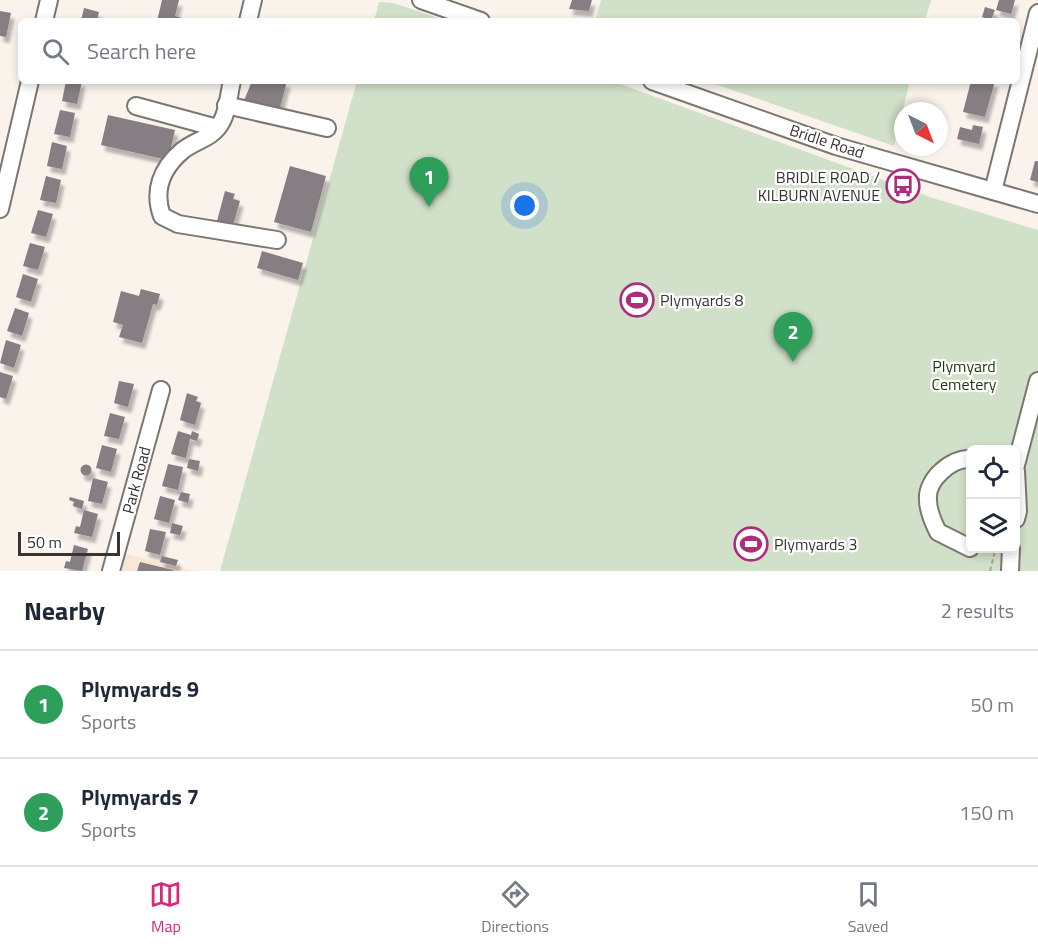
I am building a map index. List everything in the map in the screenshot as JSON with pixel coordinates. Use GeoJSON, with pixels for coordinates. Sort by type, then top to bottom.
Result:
{"type":"FeatureCollection","features":[{"type":"Feature","properties":{"kind":"street"},"geometry":{"type":"LineString","coordinates":[[45,18],[49,0]]}},
{"type":"Feature","properties":{"kind":"street"},"geometry":{"type":"LineString","coordinates":[[249,18],[253,0]]}},
{"type":"Feature","properties":{"kind":"street"},"geometry":{"type":"LineString","coordinates":[[431,2],[473,18]]}},
{"type":"Feature","properties":{"kind":"street"},"geometry":{"type":"LineString","coordinates":[[993,191],[1038,13]]}},
{"type":"Feature","properties":{"kind":"street"},"geometry":{"type":"LineString","coordinates":[[0,209],[29,84]]}},
{"type":"Feature","properties":{"kind":"street"},"geometry":{"type":"LineString","coordinates":[[231,84],[222,122],[210,136],[182,151],[162,176],[156,200],[162,216],[178,224],[277,240]]}},
{"type":"Feature","properties":{"kind":"street","name":"Bridle Road"},"geometry":{"type":"LineString","coordinates":[[660,84],[836,146],[1038,204]]}},
{"type":"Feature","properties":{"kind":"street"},"geometry":{"type":"LineString","coordinates":[[226,105],[327,128]]}},
{"type":"Feature","properties":{"kind":"street"},"geometry":{"type":"LineString","coordinates":[[136,106],[217,128]]}},
{"type":"Feature","properties":{"kind":"street"},"geometry":{"type":"LineString","coordinates":[[1020,450],[1038,381]]}},
{"type":"Feature","properties":{"kind":"street","name":"Park Road"},"geometry":{"type":"LineString","coordinates":[[111,571],[161,390]]}},
{"type":"Feature","properties":{"kind":"street"},"geometry":{"type":"LineString","coordinates":[[966,458],[945,467],[931,486],[927,498],[938,532],[966,546]]}},
{"type":"Feature","properties":{"kind":"street"},"geometry":{"type":"LineString","coordinates":[[1010,571],[1011,553]]}},
{"type":"Feature","properties":{"kind":"path"},"geometry":{"type":"LineString","coordinates":[[990,571],[994,553]]}},
{"type":"Feature","properties":{"kind":"shaded area"},"geometry":{"type":"Polygon","coordinates":[[[126,554],[195,571],[121,571],[126,554]]]}},
{"type":"Feature","properties":{"kind":"green space"},"geometry":{"type":"Polygon","coordinates":[[[601,0],[931,0],[926,18],[596,18],[601,0]]]}},
{"type":"Feature","properties":{"kind":"green space"},"geometry":{"type":"Polygon","coordinates":[[[379,2],[393,3],[439,18],[375,18],[379,2]]]}},
{"type":"Feature","properties":{"kind":"green space","name":"Plymyard Cemetery"},"geometry":{"type":"Polygon","coordinates":[[[356,84],[620,84],[933,198],[1038,230],[1038,571],[220,571],[356,84]]]}},
{"type":"Feature","properties":{"kind":"green space"},"geometry":{"type":"Polygon","coordinates":[[[715,84],[909,84],[905,102],[894,102],[894,146],[715,84]]]}},
{"type":"Feature","properties":{"kind":"building"},"geometry":{"type":"Polygon","coordinates":[[[162,0],[179,0],[175,16],[182,18],[158,18],[162,0]]]}},
{"type":"Feature","properties":{"kind":"building"},"geometry":{"type":"Polygon","coordinates":[[[572,0],[592,0],[589,11],[569,9],[572,0]]]}},
{"type":"Feature","properties":{"kind":"building"},"geometry":{"type":"Polygon","coordinates":[[[999,0],[1015,0],[1011,14],[996,10],[999,0]]]}},
{"type":"Feature","properties":{"kind":"building"},"geometry":{"type":"Polygon","coordinates":[[[985,7],[995,10],[992,18],[982,17],[985,7]]]}},
{"type":"Feature","properties":{"kind":"building"},"geometry":{"type":"Polygon","coordinates":[[[84,8],[99,12],[98,18],[82,18],[84,8]]]}},
{"type":"Feature","properties":{"kind":"building"},"geometry":{"type":"Polygon","coordinates":[[[0,11],[11,13],[6,37],[0,36],[0,11]]]}},
{"type":"Feature","properties":{"kind":"building"},"geometry":{"type":"Polygon","coordinates":[[[65,84],[81,84],[77,104],[62,101],[65,84]]]}},
{"type":"Feature","properties":{"kind":"building"},"geometry":{"type":"Polygon","coordinates":[[[251,84],[286,84],[279,112],[243,103],[251,84]]]}},
{"type":"Feature","properties":{"kind":"building"},"geometry":{"type":"Polygon","coordinates":[[[970,84],[994,84],[985,117],[963,112],[970,84]]]}},
{"type":"Feature","properties":{"kind":"building"},"geometry":{"type":"Polygon","coordinates":[[[60,110],[75,113],[70,137],[54,134],[60,110]]]}},
{"type":"Feature","properties":{"kind":"building"},"geometry":{"type":"Polygon","coordinates":[[[108,115],[175,130],[168,160],[101,145],[108,115]]]}},
{"type":"Feature","properties":{"kind":"building"},"geometry":{"type":"Polygon","coordinates":[[[973,125],[983,127],[979,144],[957,139],[960,127],[972,130],[973,125]]]}},
{"type":"Feature","properties":{"kind":"building"},"geometry":{"type":"Polygon","coordinates":[[[52,142],[67,146],[62,169],[47,166],[52,142]]]}},
{"type":"Feature","properties":{"kind":"building"},"geometry":{"type":"Polygon","coordinates":[[[1035,161],[1038,161],[1038,182],[1030,180],[1035,161]]]}},
{"type":"Feature","properties":{"kind":"building"},"geometry":{"type":"Polygon","coordinates":[[[290,166],[326,176],[311,232],[274,222],[290,166]]]}},
{"type":"Feature","properties":{"kind":"building"},"geometry":{"type":"Polygon","coordinates":[[[46,176],[61,180],[56,203],[40,200],[46,176]]]}},
{"type":"Feature","properties":{"kind":"building"},"geometry":{"type":"Polygon","coordinates":[[[225,191],[235,194],[233,199],[240,201],[233,225],[217,221],[225,191]]]}},
{"type":"Feature","properties":{"kind":"building"},"geometry":{"type":"Polygon","coordinates":[[[38,210],[53,214],[46,237],[31,233],[38,210]]]}},
{"type":"Feature","properties":{"kind":"building"},"geometry":{"type":"Polygon","coordinates":[[[30,243],[45,247],[38,270],[23,266],[30,243]]]}},
{"type":"Feature","properties":{"kind":"building"},"geometry":{"type":"Polygon","coordinates":[[[262,251],[303,263],[298,280],[257,268],[262,251]]]}},
{"type":"Feature","properties":{"kind":"building"},"geometry":{"type":"Polygon","coordinates":[[[23,274],[38,279],[31,302],[16,297],[23,274]]]}},
{"type":"Feature","properties":{"kind":"building"},"geometry":{"type":"Polygon","coordinates":[[[141,289],[160,294],[157,305],[153,304],[142,343],[119,337],[123,325],[113,322],[121,291],[139,296],[141,289]]]}},
{"type":"Feature","properties":{"kind":"building"},"geometry":{"type":"Polygon","coordinates":[[[15,308],[29,313],[22,336],[7,331],[15,308]]]}},
{"type":"Feature","properties":{"kind":"building"},"geometry":{"type":"Polygon","coordinates":[[[6,340],[21,345],[14,368],[0,363],[6,340]]]}},
{"type":"Feature","properties":{"kind":"building"},"geometry":{"type":"Polygon","coordinates":[[[0,372],[13,376],[6,399],[0,397],[0,372]]]}},
{"type":"Feature","properties":{"kind":"building"},"geometry":{"type":"Polygon","coordinates":[[[119,381],[134,384],[128,407],[114,403],[119,381]]]}},
{"type":"Feature","properties":{"kind":"building"},"geometry":{"type":"Polygon","coordinates":[[[187,393],[198,397],[196,401],[201,403],[195,425],[180,420],[187,393]]]}},
{"type":"Feature","properties":{"kind":"building"},"geometry":{"type":"Polygon","coordinates":[[[110,413],[125,417],[119,439],[104,436],[110,413]]]}},
{"type":"Feature","properties":{"kind":"building"},"geometry":{"type":"Polygon","coordinates":[[[178,431],[191,435],[192,431],[199,434],[197,441],[190,439],[186,458],[171,454],[178,431]]]}},
{"type":"Feature","properties":{"kind":"building"},"geometry":{"type":"Polygon","coordinates":[[[102,445],[117,449],[111,472],[96,468],[102,445]]]}},
{"type":"Feature","properties":{"kind":"building"},"geometry":{"type":"Polygon","coordinates":[[[189,459],[200,461],[198,471],[187,468],[189,459]]]}},
{"type":"Feature","properties":{"kind":"building"},"geometry":{"type":"Polygon","coordinates":[[[168,464],[183,467],[178,490],[162,486],[168,464]]]}},
{"type":"Feature","properties":{"kind":"building"},"geometry":{"type":"Polygon","coordinates":[[[86,465],[90,466],[90,474],[86,475],[82,474],[81,470],[82,466],[86,465]]]}},
{"type":"Feature","properties":{"kind":"building"},"geometry":{"type":"Polygon","coordinates":[[[93,478],[108,482],[102,504],[88,501],[93,478]]]}},
{"type":"Feature","properties":{"kind":"building"},"geometry":{"type":"Polygon","coordinates":[[[181,492],[190,494],[188,503],[178,500],[181,492]]]}},
{"type":"Feature","properties":{"kind":"building"},"geometry":{"type":"Polygon","coordinates":[[[160,496],[175,500],[169,523],[154,519],[160,496]]]}},
{"type":"Feature","properties":{"kind":"building"},"geometry":{"type":"Polygon","coordinates":[[[70,497],[84,501],[82,509],[73,506],[74,502],[69,500],[70,497]]]}},
{"type":"Feature","properties":{"kind":"building"},"geometry":{"type":"Polygon","coordinates":[[[84,510],[98,514],[92,537],[74,533],[76,526],[80,527],[84,510]]]}},
{"type":"Feature","properties":{"kind":"building"},"geometry":{"type":"Polygon","coordinates":[[[172,523],[183,526],[180,535],[170,533],[172,523]]]}},
{"type":"Feature","properties":{"kind":"building"},"geometry":{"type":"Polygon","coordinates":[[[150,529],[166,532],[160,555],[145,551],[150,529]]]}},
{"type":"Feature","properties":{"kind":"building"},"geometry":{"type":"Polygon","coordinates":[[[74,545],[88,549],[82,571],[64,568],[66,561],[70,562],[74,545]]]}},
{"type":"Feature","properties":{"kind":"building"},"geometry":{"type":"Polygon","coordinates":[[[162,556],[178,560],[176,566],[160,562],[162,556]]]}},
{"type":"Feature","properties":{"kind":"building"},"geometry":{"type":"Polygon","coordinates":[[[140,562],[173,570],[173,571],[137,571],[140,562]]]}},
{"type":"Feature","properties":{"kind":"place","name":"BRIDLE ROAD / KILBURN AVENUE"},"geometry":{"type":"Point","coordinates":[903,186]}},
{"type":"Feature","properties":{"kind":"place","name":"Plymyards 9"},"geometry":{"type":"Point","coordinates":[429,207]}},
{"type":"Feature","properties":{"kind":"place","name":"Plymyards 8"},"geometry":{"type":"Point","coordinates":[637,300]}},
{"type":"Feature","properties":{"kind":"place","name":"Plymyards 7"},"geometry":{"type":"Point","coordinates":[793,362]}},
{"type":"Feature","properties":{"kind":"place","name":"Plymyards 3"},"geometry":{"type":"Point","coordinates":[751,544]}}]}
